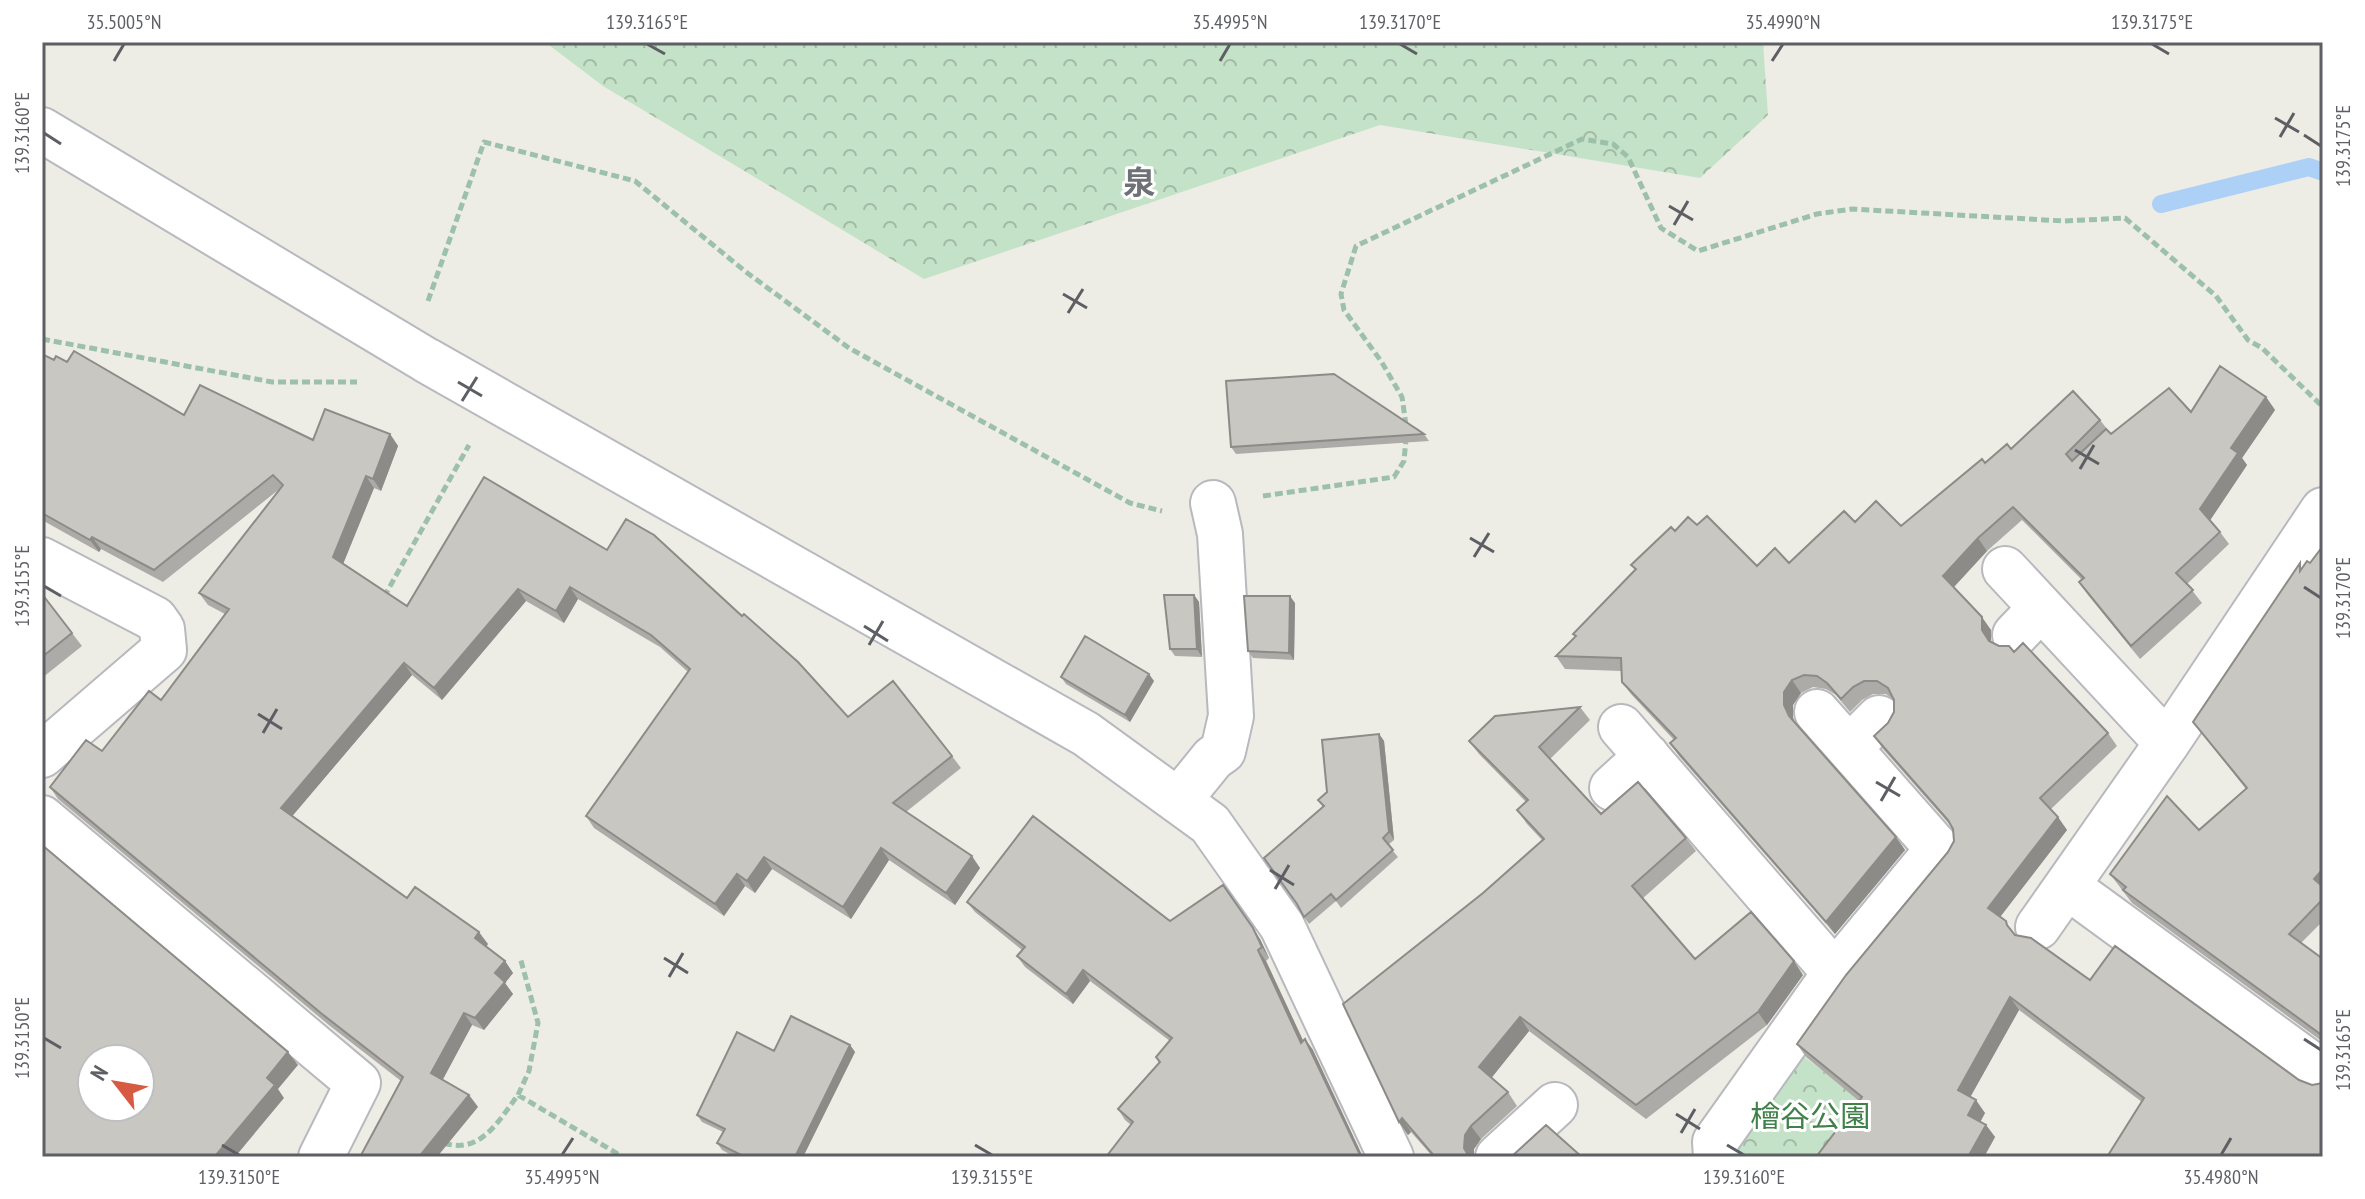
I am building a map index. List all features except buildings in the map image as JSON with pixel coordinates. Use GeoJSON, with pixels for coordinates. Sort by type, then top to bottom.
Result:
{"type":"FeatureCollection","features":[{"type":"Feature","properties":{"kind":"street"},"geometry":{"type":"LineString","coordinates":[[42,130],[415,354],[1086,734],[1210,824],[1282,926],[1391,1157]]}},
{"type":"Feature","properties":{"kind":"street"},"geometry":{"type":"LineString","coordinates":[[1178,801],[1213,758],[1223,751],[1231,716],[1220,534],[1213,503]]}},
{"type":"Feature","properties":{"kind":"street"},"geometry":{"type":"LineString","coordinates":[[2038,927],[2167,743],[2323,510]]}},
{"type":"Feature","properties":{"kind":"street"},"geometry":{"type":"LineString","coordinates":[[42,560],[155,619],[162,629],[164,650],[42,755]]}},
{"type":"Feature","properties":{"kind":"street"},"geometry":{"type":"LineString","coordinates":[[2005,569],[2028,622],[2167,743]]}},
{"type":"Feature","properties":{"kind":"street"},"geometry":{"type":"LineString","coordinates":[[1716,1157],[1715,1142],[1835,973],[1938,849],[1864,733],[1817,712]]}},
{"type":"Feature","properties":{"kind":"street"},"geometry":{"type":"LineString","coordinates":[[1612,788],[1634,741],[1835,973]]}},
{"type":"Feature","properties":{"kind":"street"},"geometry":{"type":"LineString","coordinates":[[42,818],[358,1083],[321,1157]]}},
{"type":"Feature","properties":{"kind":"street"},"geometry":{"type":"LineString","coordinates":[[2068,887],[2302,1073]]}},
{"type":"Feature","properties":{"kind":"street"},"geometry":{"type":"LineString","coordinates":[[1498,1157],[1555,1105]]}},
{"type":"Feature","properties":{"kind":"path"},"geometry":{"type":"LineString","coordinates":[[42,339],[272,382],[411,382],[424,313],[484,142],[635,181],[746,272],[849,348],[1130,503],[1160,511],[1394,477],[1404,461],[1407,429],[1402,397],[1381,361],[1344,310],[1341,294],[1356,246],[1582,139],[1613,144],[1628,157],[1661,228],[1698,251],[1817,214],[1852,209],[2064,221],[2125,218],[2216,296],[2248,340],[2262,348],[2323,407]]}},
{"type":"Feature","properties":{"kind":"path"},"geometry":{"type":"LineString","coordinates":[[383,599],[495,399]]}},
{"type":"Feature","properties":{"kind":"path"},"geometry":{"type":"LineString","coordinates":[[441,1142],[456,1147],[484,1138],[518,1095],[529,1071],[538,1023],[520,957]]}},
{"type":"Feature","properties":{"kind":"path"},"geometry":{"type":"LineString","coordinates":[[518,1095],[623,1157]]}},
{"type":"Feature","properties":{"kind":"green space"},"geometry":{"type":"Polygon","coordinates":[[[545,42],[1763,42],[1768,115],[1700,178],[1380,125],[924,279],[603,86],[545,42]]]}},
{"type":"Feature","properties":{"kind":"green space","name":"檜谷公園"},"geometry":{"type":"Polygon","coordinates":[[[1803,1056],[1870,1107],[1831,1157],[1736,1157],[1734,1145],[1803,1056]]]}},
{"type":"Feature","properties":{"kind":"waterway"},"geometry":{"type":"LineString","coordinates":[[2161,204],[2309,167],[2323,172]]}},
{"type":"Feature","properties":{"kind":"district","name":"泉"},"geometry":{"type":"Point","coordinates":[1139,182]}}]}
